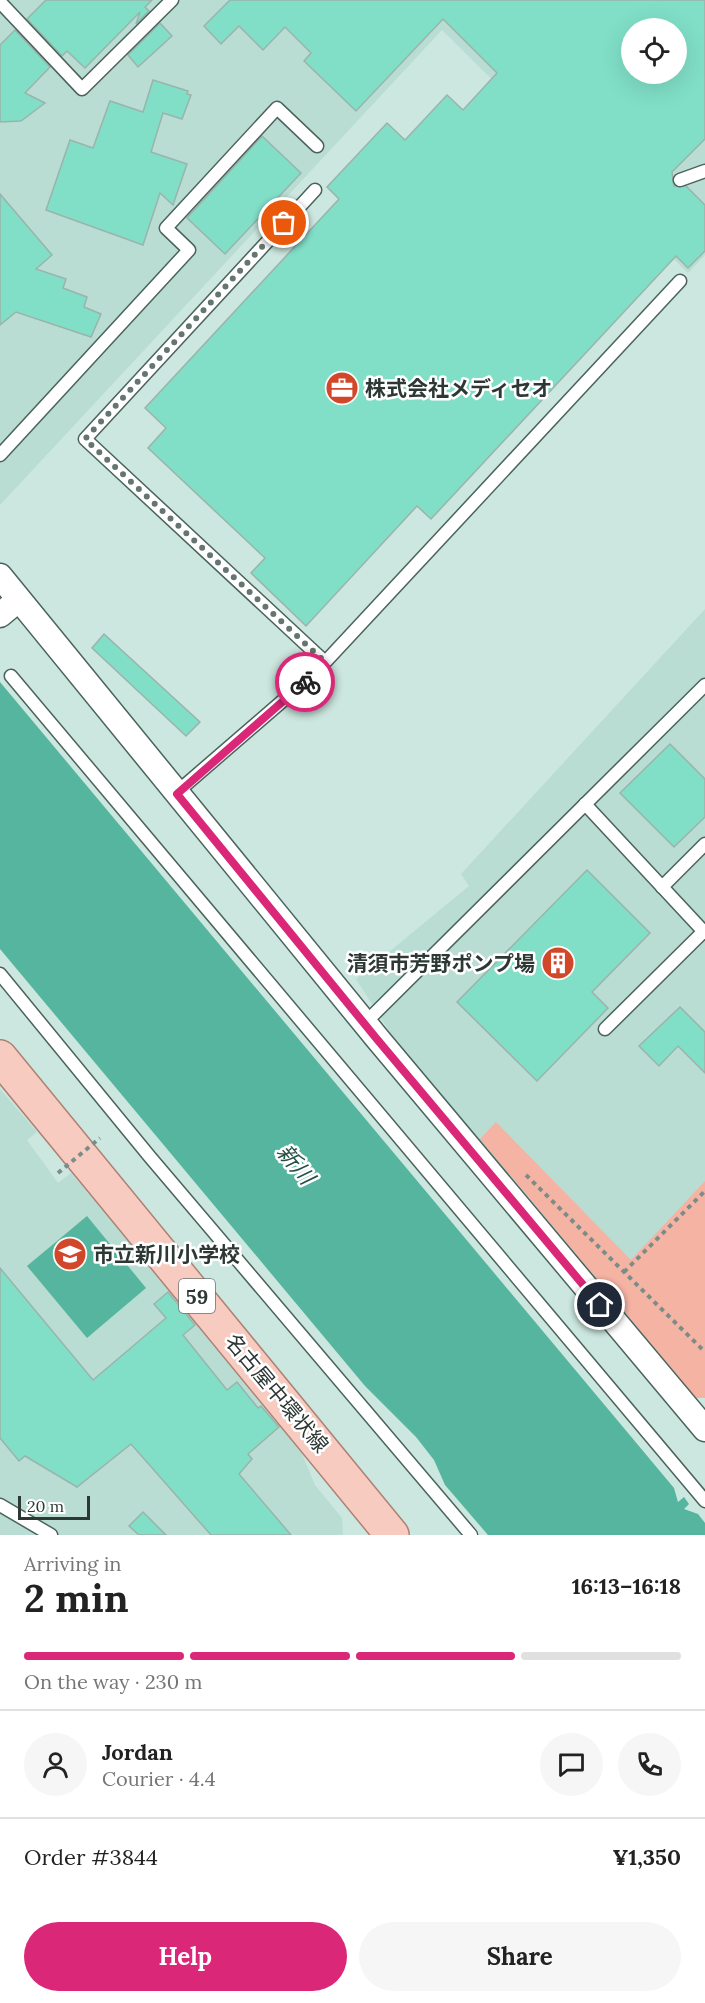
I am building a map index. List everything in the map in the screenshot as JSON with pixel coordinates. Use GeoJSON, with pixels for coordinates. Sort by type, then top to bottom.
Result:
{"type":"FeatureCollection","features":[{"type":"Feature","properties":{"kind":"main road","name":"名古屋中環状線"},"geometry":{"type":"LineString","coordinates":[[0,1058],[385,1532]]}},
{"type":"Feature","properties":{"kind":"street"},"geometry":{"type":"LineString","coordinates":[[0,576],[8,609],[177,794],[364,1023],[705,1429]]}},
{"type":"Feature","properties":{"kind":"lane"},"geometry":{"type":"LineString","coordinates":[[0,2],[82,88],[172,0]]}},
{"type":"Feature","properties":{"kind":"lane"},"geometry":{"type":"LineString","coordinates":[[0,455],[189,250],[166,228],[277,108],[317,146]]}},
{"type":"Feature","properties":{"kind":"lane"},"geometry":{"type":"LineString","coordinates":[[680,180],[705,171]]}},
{"type":"Feature","properties":{"kind":"lane"},"geometry":{"type":"LineString","coordinates":[[315,190],[85,439],[325,662]]}},
{"type":"Feature","properties":{"kind":"lane"},"geometry":{"type":"LineString","coordinates":[[177,794],[325,662],[680,281]]}},
{"type":"Feature","properties":{"kind":"lane"},"geometry":{"type":"LineString","coordinates":[[11,676],[705,1501]]}},
{"type":"Feature","properties":{"kind":"lane"},"geometry":{"type":"LineString","coordinates":[[364,1023],[705,684]]}},
{"type":"Feature","properties":{"kind":"lane"},"geometry":{"type":"LineString","coordinates":[[585,804],[704,932],[606,1029]]}},
{"type":"Feature","properties":{"kind":"lane"},"geometry":{"type":"LineString","coordinates":[[662,887],[705,844]]}},
{"type":"Feature","properties":{"kind":"lane"},"geometry":{"type":"LineString","coordinates":[[0,974],[150,1157],[471,1535]]}},
{"type":"Feature","properties":{"kind":"lane"},"geometry":{"type":"LineString","coordinates":[[0,1505],[51,1535]]}},
{"type":"Feature","properties":{"kind":"path"},"geometry":{"type":"LineString","coordinates":[[58,1173],[100,1138]]}},
{"type":"Feature","properties":{"kind":"path"},"geometry":{"type":"LineString","coordinates":[[519,1167],[705,1353]]}},
{"type":"Feature","properties":{"kind":"path"},"geometry":{"type":"LineString","coordinates":[[624,1272],[705,1191]]}},
{"type":"Feature","properties":{"kind":"shaded area"},"geometry":{"type":"Polygon","coordinates":[[[0,0],[705,0],[705,255],[688,273],[442,30],[0,505],[0,0]]]}},
{"type":"Feature","properties":{"kind":"shaded area"},"geometry":{"type":"Polygon","coordinates":[[[705,609],[705,1398],[696,1398],[396,1042],[356,979],[469,886],[461,874],[705,609]]]}},
{"type":"Feature","properties":{"kind":"shaded area"},"geometry":{"type":"Polygon","coordinates":[[[0,1089],[37,1132],[27,1140],[58,1183],[71,1173],[298,1444],[315,1485],[342,1518],[343,1535],[0,1535],[0,1089]]]}},
{"type":"Feature","properties":{"kind":"shaded area"},"geometry":{"type":"Polygon","coordinates":[[[496,1122],[631,1260],[705,1181],[705,1398],[696,1398],[480,1139],[496,1122]]]}},
{"type":"Feature","properties":{"kind":"water","name":"新川"},"geometry":{"type":"Polygon","coordinates":[[[0,682],[674,1488],[678,1502],[684,1497],[689,1504],[684,1509],[698,1514],[705,1523],[705,1535],[488,1535],[445,1485],[434,1460],[416,1437],[365,1386],[0,949],[0,682]]]}},
{"type":"Feature","properties":{"kind":"water"},"geometry":{"type":"Polygon","coordinates":[[[87,1216],[146,1288],[87,1338],[27,1266],[87,1216]]]}},
{"type":"Feature","properties":{"kind":"building"},"geometry":{"type":"Polygon","coordinates":[[[46,0],[152,0],[145,7],[149,11],[136,24],[140,12],[85,68],[67,51],[62,56],[27,19],[46,0]]]}},
{"type":"Feature","properties":{"kind":"building"},"geometry":{"type":"Polygon","coordinates":[[[230,0],[705,0],[705,139],[672,172],[674,186],[686,186],[705,205],[705,251],[688,268],[676,256],[431,519],[417,506],[306,626],[251,573],[265,558],[148,448],[166,428],[145,408],[339,199],[327,187],[387,123],[405,140],[447,95],[463,110],[497,73],[443,19],[356,111],[304,61],[311,53],[285,27],[263,50],[239,26],[221,44],[204,26],[230,0]]]}},
{"type":"Feature","properties":{"kind":"building"},"geometry":{"type":"Polygon","coordinates":[[[160,23],[172,36],[138,67],[128,55],[160,23]]]}},
{"type":"Feature","properties":{"kind":"building"},"geometry":{"type":"Polygon","coordinates":[[[15,30],[50,67],[25,93],[45,103],[21,121],[0,122],[0,45],[15,30]]]}},
{"type":"Feature","properties":{"kind":"building"},"geometry":{"type":"Polygon","coordinates":[[[153,80],[188,91],[187,94],[191,95],[182,119],[163,113],[151,152],[187,164],[173,205],[160,193],[143,245],[46,210],[70,140],[93,148],[110,101],[143,112],[153,80]]]}},
{"type":"Feature","properties":{"kind":"building"},"geometry":{"type":"Polygon","coordinates":[[[262,136],[301,173],[225,254],[187,218],[262,136]]]}},
{"type":"Feature","properties":{"kind":"building"},"geometry":{"type":"Polygon","coordinates":[[[0,194],[52,255],[36,269],[66,279],[63,288],[87,297],[84,307],[101,314],[91,337],[16,312],[0,325],[0,194]]]}},
{"type":"Feature","properties":{"kind":"building"},"geometry":{"type":"Polygon","coordinates":[[[104,634],[200,722],[186,736],[92,648],[104,634]]]}},
{"type":"Feature","properties":{"kind":"building"},"geometry":{"type":"Polygon","coordinates":[[[670,744],[705,779],[705,817],[674,847],[620,793],[670,744]]]}},
{"type":"Feature","properties":{"kind":"building","name":"清須市芳野ポンプ場"},"geometry":{"type":"Polygon","coordinates":[[[587,870],[650,933],[592,992],[608,1008],[537,1081],[457,1002],[587,870]]]}},
{"type":"Feature","properties":{"kind":"building"},"geometry":{"type":"Polygon","coordinates":[[[680,1007],[705,1032],[705,1073],[678,1046],[659,1066],[639,1046],[680,1007]]]}},
{"type":"Feature","properties":{"kind":"building"},"geometry":{"type":"Polygon","coordinates":[[[0,1268],[93,1380],[166,1318],[154,1304],[168,1292],[195,1325],[183,1335],[227,1390],[237,1382],[258,1408],[261,1406],[279,1427],[248,1454],[252,1459],[239,1474],[291,1535],[211,1535],[131,1444],[77,1487],[25,1456],[19,1461],[0,1438],[0,1268]]]}},
{"type":"Feature","properties":{"kind":"building"},"geometry":{"type":"Polygon","coordinates":[[[143,1512],[166,1535],[139,1535],[129,1526],[143,1512]]]}},
{"type":"Feature","properties":{"kind":"way so far"},"geometry":{"type":"LineString","coordinates":[[284,223],[85,439],[325,662],[305,682]]}},
{"type":"Feature","properties":{"kind":"place","name":"株式会社メディセオ"},"geometry":{"type":"Point","coordinates":[342,388]}},
{"type":"Feature","properties":{"kind":"place","name":"清須市芳野ポンプ場"},"geometry":{"type":"Point","coordinates":[558,963]}},
{"type":"Feature","properties":{"kind":"place","name":"市立新川小学校"},"geometry":{"type":"Point","coordinates":[70,1254]}},
{"type":"Feature","properties":{"kind":"route"},"geometry":{"type":"LineString","coordinates":[[305,682],[177,794],[376,1038],[600,1305]]}}]}
